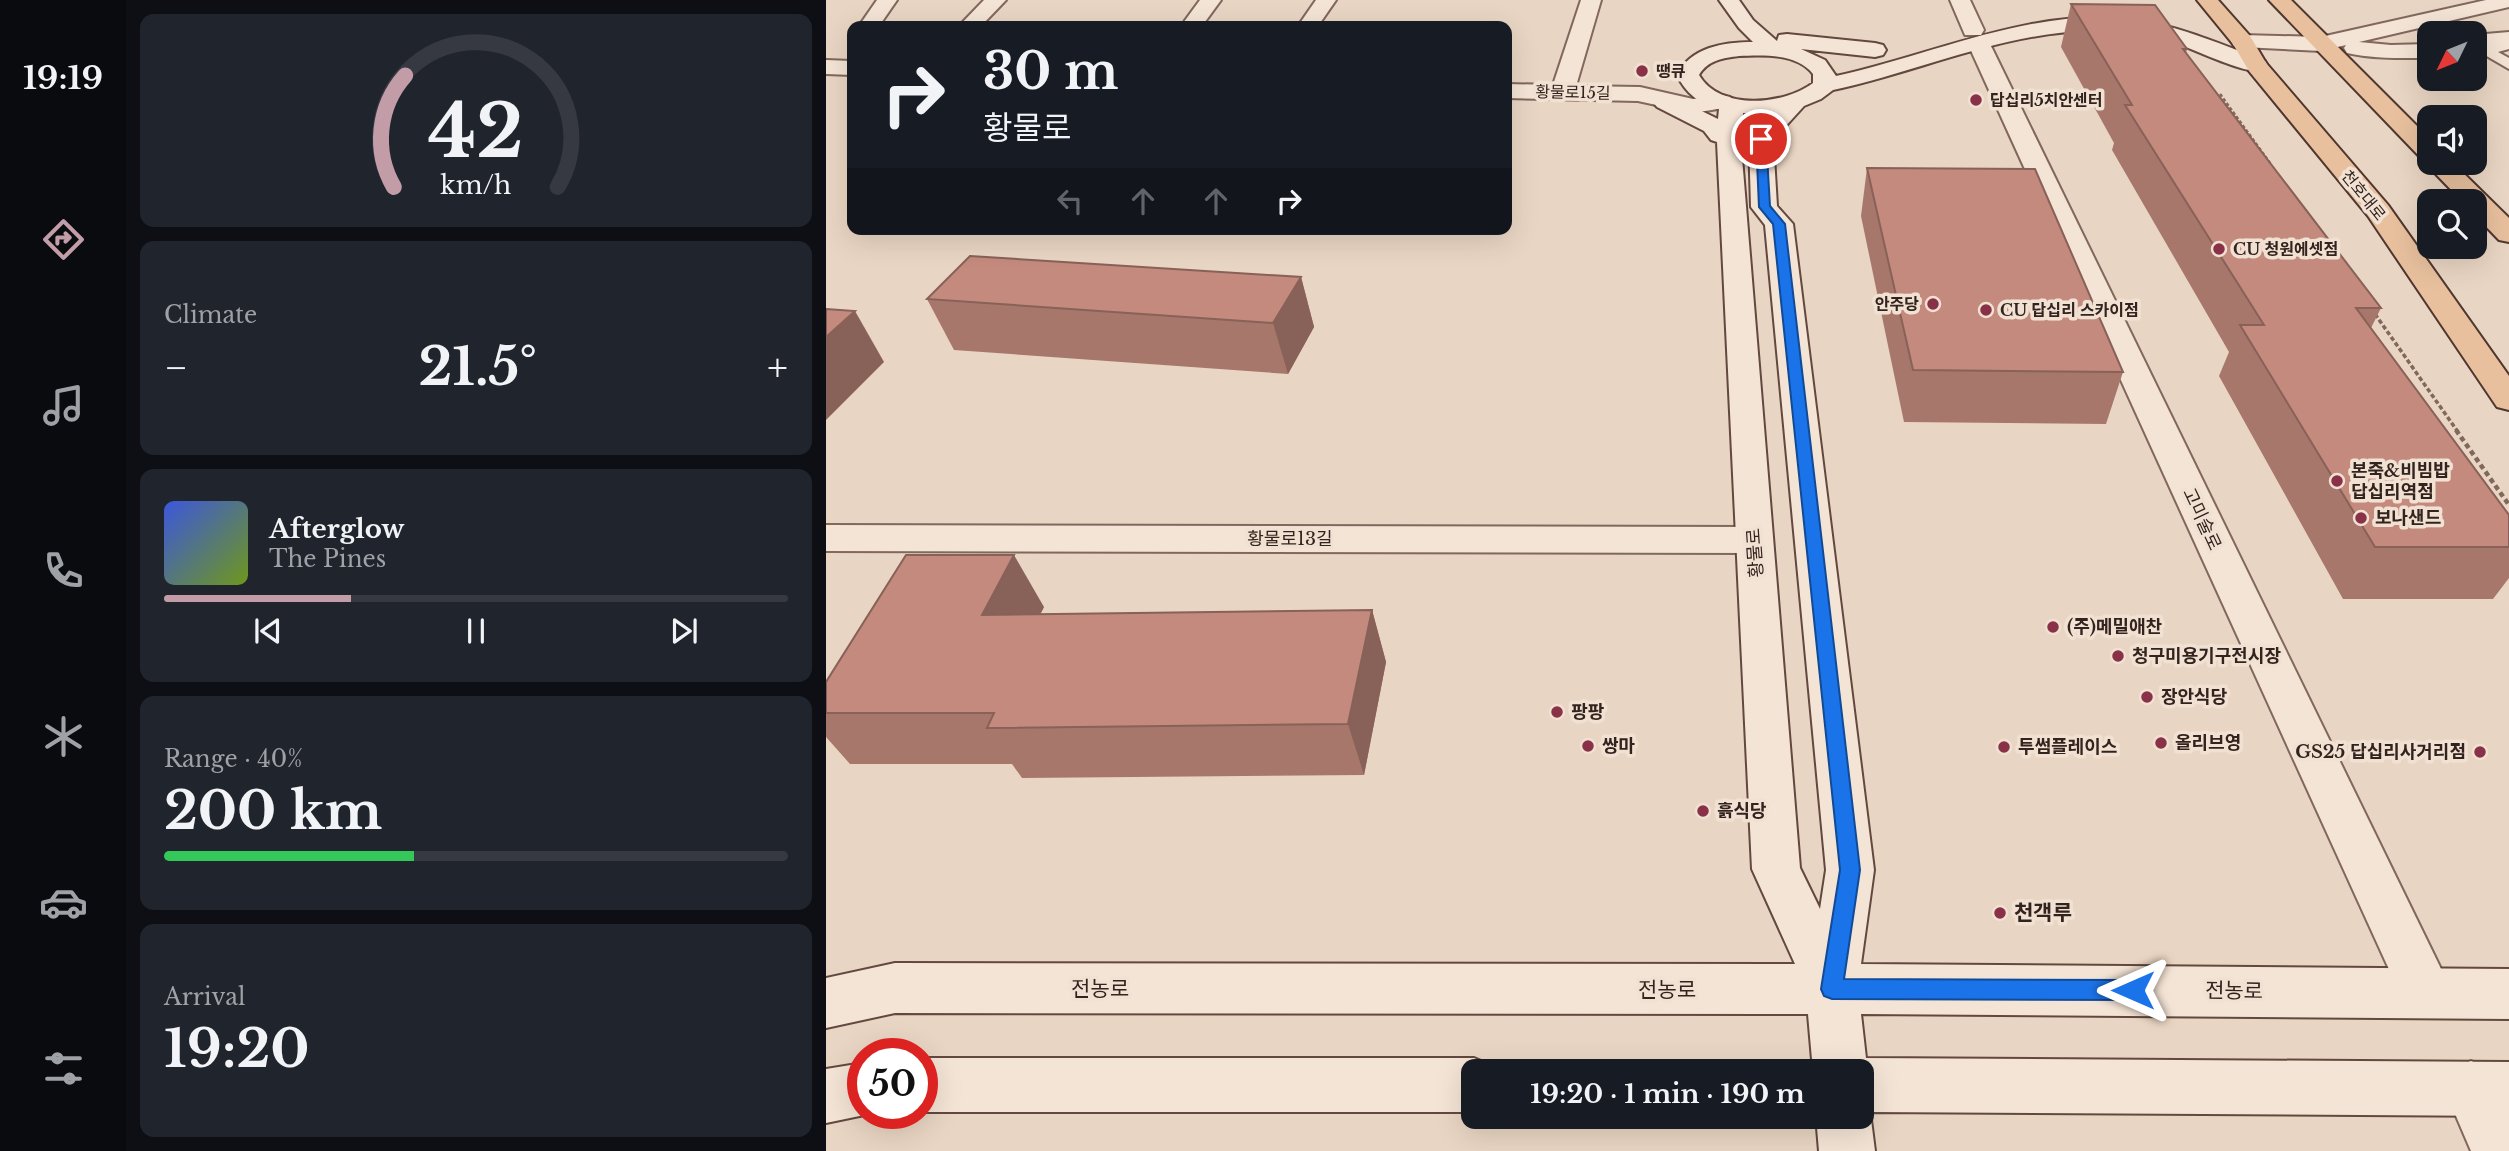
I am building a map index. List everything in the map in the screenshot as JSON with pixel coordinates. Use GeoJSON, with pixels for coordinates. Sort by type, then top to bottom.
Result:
{"type":"FeatureCollection","features":[{"type":"Feature","properties":{"kind":"main road","name":"천호대로"},"geometry":{"type":"LineString","coordinates":[[2207,0],[2242,41],[2256,66],[2378,211],[2509,400]]}},
{"type":"Feature","properties":{"kind":"main road"},"geometry":{"type":"LineString","coordinates":[[2279,0],[2417,140]]}},
{"type":"Feature","properties":{"kind":"main road"},"geometry":{"type":"LineString","coordinates":[[2451,175],[2509,234]]}},
{"type":"Feature","properties":{"kind":"street"},"geometry":{"type":"LineString","coordinates":[[872,21],[887,0]]}},
{"type":"Feature","properties":{"kind":"street"},"geometry":{"type":"LineString","coordinates":[[975,21],[996,0]]}},
{"type":"Feature","properties":{"kind":"street"},"geometry":{"type":"LineString","coordinates":[[1195,21],[1211,0]]}},
{"type":"Feature","properties":{"kind":"street"},"geometry":{"type":"LineString","coordinates":[[1311,21],[1326,0]]}},
{"type":"Feature","properties":{"kind":"street"},"geometry":{"type":"LineString","coordinates":[[1562,92],[1591,0]]}},
{"type":"Feature","properties":{"kind":"street","name":"고미술로"},"geometry":{"type":"LineString","coordinates":[[1960,0],[2426,993]]}},
{"type":"Feature","properties":{"kind":"street"},"geometry":{"type":"LineString","coordinates":[[2321,44],[2509,1]]}},
{"type":"Feature","properties":{"kind":"street"},"geometry":{"type":"LineString","coordinates":[[1723,4],[1767,43],[1804,57],[1823,70],[1826,78],[1809,94]]}},
{"type":"Feature","properties":{"kind":"street"},"geometry":{"type":"LineString","coordinates":[[1727,103],[1696,90],[1689,83],[1688,75],[1710,46],[1739,49],[1767,43],[1891,49],[1976,37],[2024,25],[2081,4]]}},
{"type":"Feature","properties":{"kind":"street"},"geometry":{"type":"LineString","coordinates":[[2024,25],[2135,26],[2173,34],[2256,66]]}},
{"type":"Feature","properties":{"kind":"street","name":"황물로15길"},"geometry":{"type":"LineString","coordinates":[[1512,91],[1640,94],[1665,102],[1693,106],[1727,103],[1758,107],[1858,79],[1976,37]]}},
{"type":"Feature","properties":{"kind":"street"},"geometry":{"type":"LineString","coordinates":[[2487,41],[2509,38]]}},
{"type":"Feature","properties":{"kind":"street"},"geometry":{"type":"LineString","coordinates":[[2242,41],[2321,44],[2391,52],[2417,51]]}},
{"type":"Feature","properties":{"kind":"street"},"geometry":{"type":"LineString","coordinates":[[1804,57],[1843,57],[1875,50]]}},
{"type":"Feature","properties":{"kind":"street","name":"황물로15길"},"geometry":{"type":"LineString","coordinates":[[1640,94],[1688,75]]}},
{"type":"Feature","properties":{"kind":"street","name":"황물로"},"geometry":{"type":"LineString","coordinates":[[1809,94],[1761,139],[1764,207],[1779,224],[1850,870],[1832,989],[1839,1059]]}},
{"type":"Feature","properties":{"kind":"street"},"geometry":{"type":"LineString","coordinates":[[1665,102],[1713,126],[1729,145]]}},
{"type":"Feature","properties":{"kind":"street","name":"황물로"},"geometry":{"type":"LineString","coordinates":[[1727,103],[1776,869],[1832,989]]}},
{"type":"Feature","properties":{"kind":"street","name":"황물로13길"},"geometry":{"type":"LineString","coordinates":[[826,538],[1754,540]]}},
{"type":"Feature","properties":{"kind":"street","name":"전농로"},"geometry":{"type":"LineString","coordinates":[[826,1003],[895,988],[1832,989],[2509,994]]}},
{"type":"Feature","properties":{"kind":"street"},"geometry":{"type":"LineString","coordinates":[[1874,1084],[2490,1088],[2500,1151]]}},
{"type":"Feature","properties":{"kind":"street"},"geometry":{"type":"LineString","coordinates":[[938,1085],[1461,1085]]}},
{"type":"Feature","properties":{"kind":"street"},"geometry":{"type":"LineString","coordinates":[[826,1096],[847,1093]]}},
{"type":"Feature","properties":{"kind":"street"},"geometry":{"type":"LineString","coordinates":[[1845,1129],[1847,1151]]}},
{"type":"Feature","properties":{"kind":"lane"},"geometry":{"type":"LineString","coordinates":[[2509,44],[2485,51],[2509,64]]}},
{"type":"Feature","properties":{"kind":"path"},"geometry":{"type":"LineString","coordinates":[[2219,93],[2273,167]]}},
{"type":"Feature","properties":{"kind":"path"},"geometry":{"type":"LineString","coordinates":[[2372,309],[2509,505]]}},
{"type":"Feature","properties":{"kind":"building"},"geometry":{"type":"Polygon","coordinates":[[[2071,4],[2155,5],[2187,49],[2183,49],[2381,308],[2356,308],[2509,515],[2509,547],[2375,547],[2240,325],[2264,325],[2125,105],[2132,105],[2071,4]]]}},
{"type":"Feature","properties":{"kind":"building"},"geometry":{"type":"Polygon","coordinates":[[[1867,168],[2035,169],[2123,372],[1913,370],[1867,168]]]}},
{"type":"Feature","properties":{"kind":"building"},"geometry":{"type":"Polygon","coordinates":[[[970,256],[1301,277],[1273,323],[927,299],[970,256]]]}},
{"type":"Feature","properties":{"kind":"building"},"geometry":{"type":"Polygon","coordinates":[[[826,309],[855,311],[826,337],[826,309]]]}},
{"type":"Feature","properties":{"kind":"building"},"geometry":{"type":"Polygon","coordinates":[[[906,555],[1014,555],[982,615],[1372,610],[1348,724],[987,728],[994,713],[826,713],[826,682],[906,555]]]}},
{"type":"Feature","properties":{"kind":"place","name":"땡큐"},"geometry":{"type":"Point","coordinates":[1642,71]}},
{"type":"Feature","properties":{"kind":"place","name":"답십리5치안센터"},"geometry":{"type":"Point","coordinates":[1976,100]}},
{"type":"Feature","properties":{"kind":"place","name":"CU 청원에셋점"},"geometry":{"type":"Point","coordinates":[2219,249]}},
{"type":"Feature","properties":{"kind":"place","name":"안주당"},"geometry":{"type":"Point","coordinates":[1933,304]}},
{"type":"Feature","properties":{"kind":"place","name":"CU 답십리 스카이점"},"geometry":{"type":"Point","coordinates":[1986,310]}},
{"type":"Feature","properties":{"kind":"place","name":"본죽&비빔밥 답십리역점"},"geometry":{"type":"Point","coordinates":[2337,481]}},
{"type":"Feature","properties":{"kind":"place","name":"보나샌드"},"geometry":{"type":"Point","coordinates":[2361,518]}},
{"type":"Feature","properties":{"kind":"place","name":"(주)메밀애찬"},"geometry":{"type":"Point","coordinates":[2053,627]}},
{"type":"Feature","properties":{"kind":"place","name":"청구미용기구전시장"},"geometry":{"type":"Point","coordinates":[2118,656]}},
{"type":"Feature","properties":{"kind":"place","name":"장안식당"},"geometry":{"type":"Point","coordinates":[2147,697]}},
{"type":"Feature","properties":{"kind":"place","name":"팡팡"},"geometry":{"type":"Point","coordinates":[1557,712]}},
{"type":"Feature","properties":{"kind":"place","name":"올리브영"},"geometry":{"type":"Point","coordinates":[2161,743]}},
{"type":"Feature","properties":{"kind":"place","name":"쌍마"},"geometry":{"type":"Point","coordinates":[1588,746]}},
{"type":"Feature","properties":{"kind":"place","name":"투썸플레이스"},"geometry":{"type":"Point","coordinates":[2004,747]}},
{"type":"Feature","properties":{"kind":"place","name":"GS25 답십리사거리점"},"geometry":{"type":"Point","coordinates":[2480,752]}},
{"type":"Feature","properties":{"kind":"place","name":"흙식당"},"geometry":{"type":"Point","coordinates":[1703,811]}},
{"type":"Feature","properties":{"kind":"place","name":"천객루"},"geometry":{"type":"Point","coordinates":[2000,913]}},
{"type":"Feature","properties":{"kind":"route"},"geometry":{"type":"LineString","coordinates":[[1761,139],[1764,207],[1779,224],[1850,870],[1832,989],[2133,990]]}}]}
